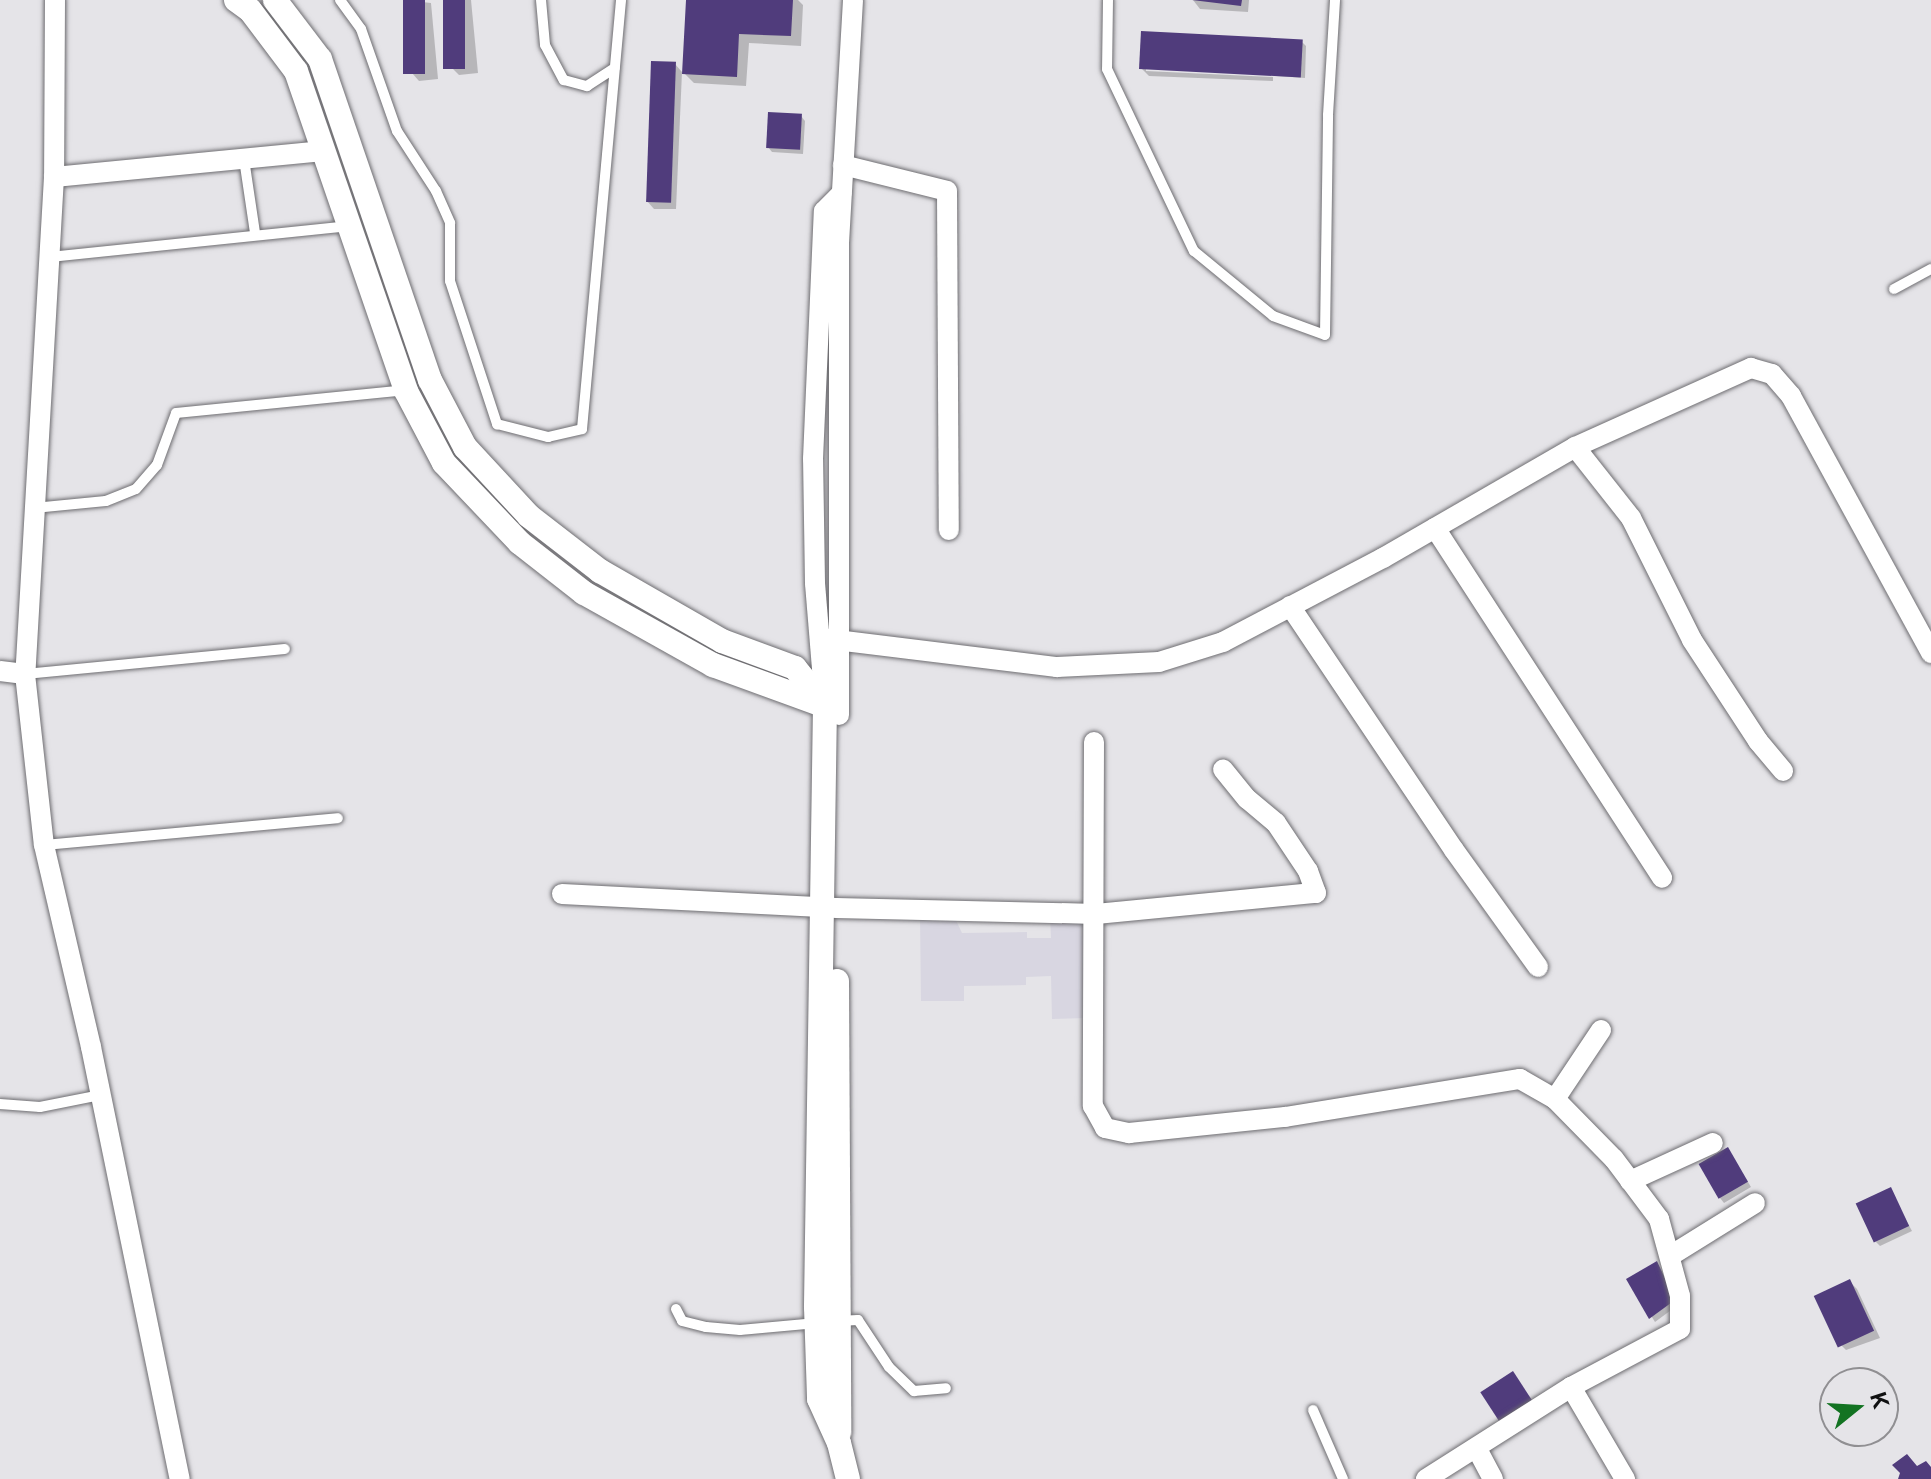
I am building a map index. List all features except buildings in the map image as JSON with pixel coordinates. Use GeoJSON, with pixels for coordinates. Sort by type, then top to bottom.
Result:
{"type":"FeatureCollection","features":[{"type":"Feature","properties":{"kind":"street"},"geometry":{"type":"LineString","coordinates":[[55,0],[54,177],[25,674],[44,845],[180,1479]]}},
{"type":"Feature","properties":{"kind":"street"},"geometry":{"type":"LineString","coordinates":[[236,0],[250,10],[296,71],[406,391],[444,463],[520,543],[584,593],[713,665],[832,710]]}},
{"type":"Feature","properties":{"kind":"street"},"geometry":{"type":"LineString","coordinates":[[275,0],[320,59],[430,380],[465,447],[529,516],[600,571],[722,641],[795,668],[832,710]]}},
{"type":"Feature","properties":{"kind":"street"},"geometry":{"type":"LineString","coordinates":[[848,1479],[839,1443],[819,1399],[828,1322],[832,710],[813,459],[824,211],[842,193],[853,0]]}},
{"type":"Feature","properties":{"kind":"street"},"geometry":{"type":"LineString","coordinates":[[54,177],[324,151]]}},
{"type":"Feature","properties":{"kind":"street"},"geometry":{"type":"LineString","coordinates":[[843,165],[947,191],[949,530]]}},
{"type":"Feature","properties":{"kind":"street"},"geometry":{"type":"LineString","coordinates":[[829,640],[1057,667],[1159,662],[1223,642],[1435,528],[1575,447],[1751,368],[1772,374],[1791,396],[1931,653]]}},
{"type":"Feature","properties":{"kind":"street"},"geometry":{"type":"LineString","coordinates":[[1575,447],[1631,518],[1692,640],[1758,741],[1783,771]]}},
{"type":"Feature","properties":{"kind":"street"},"geometry":{"type":"LineString","coordinates":[[1435,528],[1662,878]]}},
{"type":"Feature","properties":{"kind":"street"},"geometry":{"type":"LineString","coordinates":[[1290,606],[1454,850],[1538,967]]}},
{"type":"Feature","properties":{"kind":"street"},"geometry":{"type":"LineString","coordinates":[[0,671],[25,674]]}},
{"type":"Feature","properties":{"kind":"street"},"geometry":{"type":"LineString","coordinates":[[1094,742],[1096,914],[1093,1106],[1105,1128],[1115,1133],[1285,1117],[1520,1079],[1555,1099],[1630,1181],[1659,1219],[1680,1296],[1680,1329],[1571,1387],[1426,1479]]}},
{"type":"Feature","properties":{"kind":"street"},"geometry":{"type":"LineString","coordinates":[[562,894],[829,908],[1096,914],[1316,893],[1308,871],[1276,823],[1247,799],[1223,769]]}},
{"type":"Feature","properties":{"kind":"street"},"geometry":{"type":"LineString","coordinates":[[1555,1099],[1601,1030]]}},
{"type":"Feature","properties":{"kind":"street"},"geometry":{"type":"LineString","coordinates":[[1630,1181],[1713,1143]]}},
{"type":"Feature","properties":{"kind":"street"},"geometry":{"type":"LineString","coordinates":[[1670,1256],[1755,1203]]}},
{"type":"Feature","properties":{"kind":"street"},"geometry":{"type":"LineString","coordinates":[[1571,1387],[1625,1479]]}},
{"type":"Feature","properties":{"kind":"street"},"geometry":{"type":"LineString","coordinates":[[1477,1449],[1493,1479]]}},
{"type":"Feature","properties":{"kind":"lane"},"geometry":{"type":"LineString","coordinates":[[340,0],[361,29],[397,131],[436,191],[450,223],[450,281],[497,424],[548,437],[582,429],[621,0]]}},
{"type":"Feature","properties":{"kind":"lane"},"geometry":{"type":"LineString","coordinates":[[541,0],[545,45],[564,80],[587,86],[615,68]]}},
{"type":"Feature","properties":{"kind":"lane"},"geometry":{"type":"LineString","coordinates":[[1108,0],[1107,69],[1194,251],[1273,316],[1325,335],[1328,115],[1335,0]]}},
{"type":"Feature","properties":{"kind":"lane"},"geometry":{"type":"LineString","coordinates":[[244,159],[255,233]]}},
{"type":"Feature","properties":{"kind":"lane"},"geometry":{"type":"LineString","coordinates":[[50,257],[255,233],[351,226]]}},
{"type":"Feature","properties":{"kind":"lane"},"geometry":{"type":"LineString","coordinates":[[1894,289],[1931,269]]}},
{"type":"Feature","properties":{"kind":"lane"},"geometry":{"type":"LineString","coordinates":[[34,508],[106,501],[136,489],[157,465],[176,413],[406,391],[430,380]]}},
{"type":"Feature","properties":{"kind":"lane"},"geometry":{"type":"LineString","coordinates":[[25,674],[285,649]]}},
{"type":"Feature","properties":{"kind":"lane"},"geometry":{"type":"LineString","coordinates":[[44,845],[338,818]]}},
{"type":"Feature","properties":{"kind":"lane"},"geometry":{"type":"LineString","coordinates":[[0,1104],[40,1107],[100,1095]]}},
{"type":"Feature","properties":{"kind":"lane"},"geometry":{"type":"LineString","coordinates":[[676,1309],[682,1321],[740,1330],[858,1320],[889,1367],[914,1391],[946,1388]]}},
{"type":"Feature","properties":{"kind":"lane"},"geometry":{"type":"LineString","coordinates":[[1313,1410],[1343,1479]]}},
{"type":"Feature","properties":{"kind":"shaded area"},"geometry":{"type":"Polygon","coordinates":[[[1050,915],[1085,915],[1086,1018],[1052,1019],[1051,976],[1026,977],[1026,985],[964,986],[964,1001],[921,1001],[920,916],[954,916],[962,933],[1027,932],[1027,938],[1051,938],[1050,915]]]}}]}
